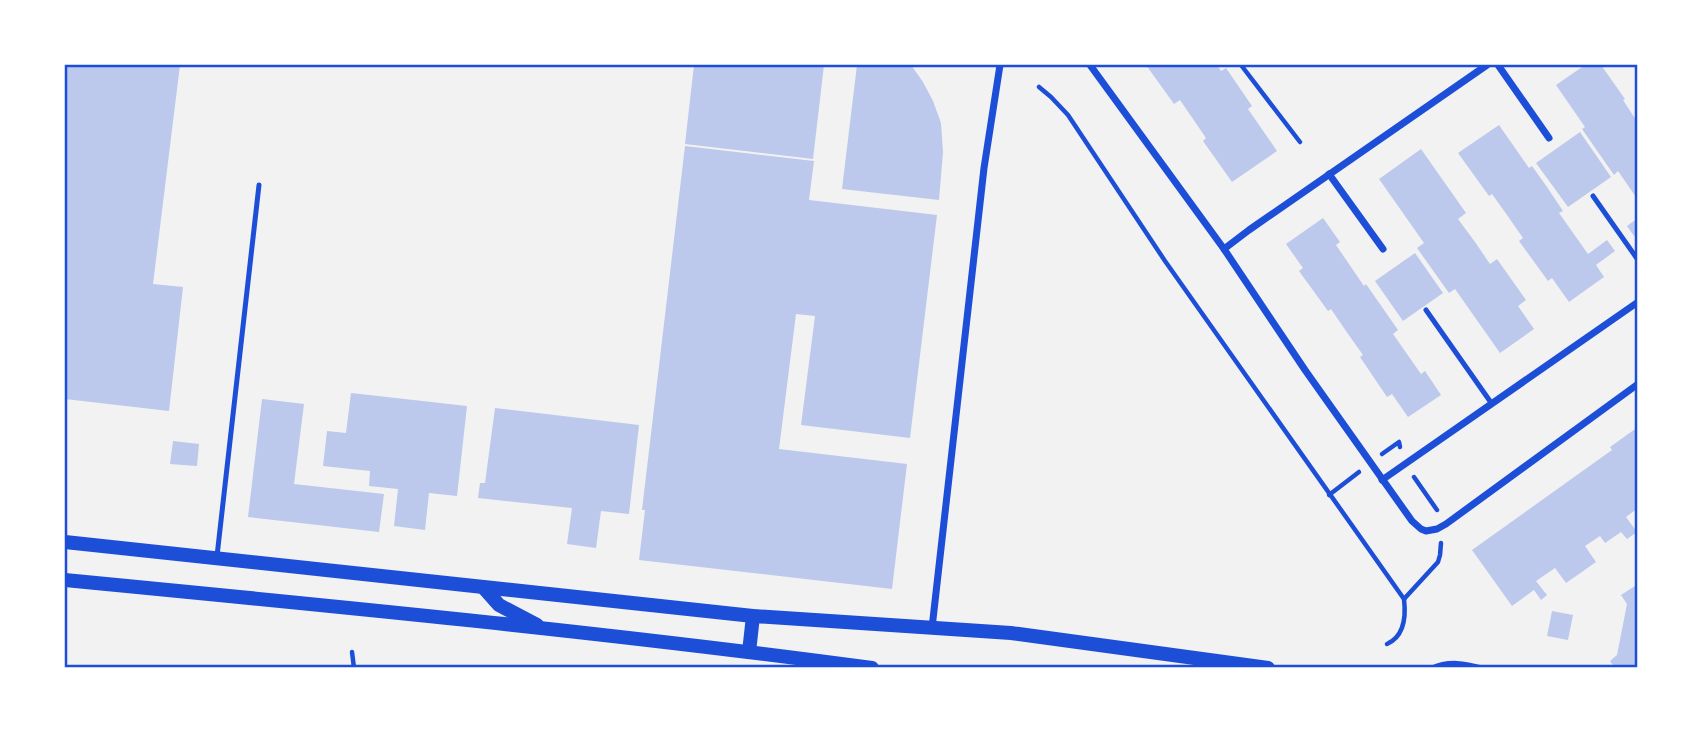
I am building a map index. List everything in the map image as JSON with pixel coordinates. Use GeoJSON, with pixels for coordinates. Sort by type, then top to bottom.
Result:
{"type":"FeatureCollection","features":[{"type":"Feature","properties":{"kind":"main road"},"geometry":{"type":"LineString","coordinates":[[65,542],[753,615],[1010,633],[1268,668]]}},
{"type":"Feature","properties":{"kind":"main road"},"geometry":{"type":"LineString","coordinates":[[65,580],[545,629],[872,668]]}},
{"type":"Feature","properties":{"kind":"main road"},"geometry":{"type":"LineString","coordinates":[[483,587],[499,605],[545,629]]}},
{"type":"Feature","properties":{"kind":"main road"},"geometry":{"type":"LineString","coordinates":[[749,652],[753,615]]}},
{"type":"Feature","properties":{"kind":"street"},"geometry":{"type":"LineString","coordinates":[[932,628],[984,168],[1000,65]]}},
{"type":"Feature","properties":{"kind":"street"},"geometry":{"type":"LineString","coordinates":[[1090,65],[1224,250],[1415,526],[1426,531],[1446,524],[1638,384]]}},
{"type":"Feature","properties":{"kind":"street"},"geometry":{"type":"LineString","coordinates":[[1224,250],[1487,65]]}},
{"type":"Feature","properties":{"kind":"street"},"geometry":{"type":"LineString","coordinates":[[1498,65],[1549,138]]}},
{"type":"Feature","properties":{"kind":"street"},"geometry":{"type":"LineString","coordinates":[[1329,174],[1383,249]]}},
{"type":"Feature","properties":{"kind":"street"},"geometry":{"type":"LineString","coordinates":[[1382,480],[1638,302]]}},
{"type":"Feature","properties":{"kind":"lane"},"geometry":{"type":"LineString","coordinates":[[216,559],[260,185]]}},
{"type":"Feature","properties":{"kind":"lane"},"geometry":{"type":"LineString","coordinates":[[1593,196],[1638,260]]}},
{"type":"Feature","properties":{"kind":"lane"},"geometry":{"type":"LineString","coordinates":[[1426,310],[1492,404]]}},
{"type":"Feature","properties":{"kind":"path"},"geometry":{"type":"LineString","coordinates":[[1241,65],[1300,142]]}},
{"type":"Feature","properties":{"kind":"path"},"geometry":{"type":"LineString","coordinates":[[1039,87],[1068,115],[1173,272],[1404,599],[1401,631],[1395,640],[1387,644]]}},
{"type":"Feature","properties":{"kind":"path"},"geometry":{"type":"LineString","coordinates":[[1399,442],[1405,465],[1446,524]]}},
{"type":"Feature","properties":{"kind":"path"},"geometry":{"type":"LineString","coordinates":[[1404,599],[1438,562],[1441,546],[1437,529]]}},
{"type":"Feature","properties":{"kind":"path"},"geometry":{"type":"LineString","coordinates":[[352,652],[354,668]]}},
{"type":"Feature","properties":{"kind":"path"},"geometry":{"type":"LineString","coordinates":[[1431,668],[1449,663],[1483,668]]}},
{"type":"Feature","properties":{"kind":"building"},"geometry":{"type":"Polygon","coordinates":[[[65,65],[180,65],[153,284],[183,287],[169,411],[65,399],[65,65]]]}},
{"type":"Feature","properties":{"kind":"building"},"geometry":{"type":"Polygon","coordinates":[[[694,65],[824,65],[813,159],[685,144],[694,65]]]}},
{"type":"Feature","properties":{"kind":"building"},"geometry":{"type":"Polygon","coordinates":[[[857,65],[911,65],[923,82],[941,123],[943,152],[939,200],[842,189],[857,65]]]}},
{"type":"Feature","properties":{"kind":"building"},"geometry":{"type":"Polygon","coordinates":[[[1146,65],[1217,65],[1221,71],[1226,68],[1252,106],[1248,109],[1277,151],[1232,182],[1203,141],[1206,138],[1180,100],[1174,104],[1146,65]]]}},
{"type":"Feature","properties":{"kind":"building"},"geometry":{"type":"Polygon","coordinates":[[[1585,65],[1601,65],[1638,123],[1638,200],[1618,171],[1614,175],[1556,85],[1585,65]]]}},
{"type":"Feature","properties":{"kind":"building"},"geometry":{"type":"Polygon","coordinates":[[[1499,125],[1529,168],[1532,166],[1547,187],[1563,211],[1559,213],[1588,254],[1607,240],[1615,251],[1596,265],[1604,277],[1569,302],[1552,278],[1548,281],[1519,241],[1523,238],[1507,215],[1492,194],[1489,196],[1458,153],[1499,125]]]}},
{"type":"Feature","properties":{"kind":"building"},"geometry":{"type":"Polygon","coordinates":[[[1580,132],[1611,177],[1568,207],[1536,163],[1580,132]]]}},
{"type":"Feature","properties":{"kind":"building"},"geometry":{"type":"Polygon","coordinates":[[[685,146],[814,161],[809,200],[937,215],[910,438],[801,425],[815,316],[796,314],[779,449],[907,464],[892,589],[639,560],[645,510],[642,510],[685,146]]]}},
{"type":"Feature","properties":{"kind":"building"},"geometry":{"type":"Polygon","coordinates":[[[1421,149],[1466,213],[1458,219],[1490,264],[1497,259],[1526,300],[1518,306],[1534,329],[1500,353],[1455,289],[1449,293],[1417,248],[1424,243],[1379,179],[1421,149]]]}},
{"type":"Feature","properties":{"kind":"building"},"geometry":{"type":"Polygon","coordinates":[[[1323,218],[1340,242],[1336,245],[1398,330],[1393,334],[1421,374],[1425,371],[1441,395],[1408,417],[1392,394],[1387,397],[1360,357],[1363,355],[1331,309],[1328,311],[1299,271],[1303,268],[1286,244],[1323,218]]]}},
{"type":"Feature","properties":{"kind":"building"},"geometry":{"type":"Polygon","coordinates":[[[1638,218],[1638,233],[1634,236],[1627,226],[1638,218]]]}},
{"type":"Feature","properties":{"kind":"building"},"geometry":{"type":"Polygon","coordinates":[[[1415,253],[1443,293],[1403,321],[1375,281],[1415,253]]]}},
{"type":"Feature","properties":{"kind":"building"},"geometry":{"type":"Polygon","coordinates":[[[351,393],[467,406],[457,496],[429,493],[425,530],[394,526],[398,489],[369,486],[370,471],[323,466],[327,431],[346,433],[351,393]]]}},
{"type":"Feature","properties":{"kind":"building"},"geometry":{"type":"Polygon","coordinates":[[[262,399],[304,404],[294,484],[384,494],[379,532],[248,517],[262,399]]]}},
{"type":"Feature","properties":{"kind":"building"},"geometry":{"type":"Polygon","coordinates":[[[495,408],[639,425],[629,514],[601,511],[596,548],[567,544],[572,508],[478,498],[480,483],[485,483],[495,408]]]}},
{"type":"Feature","properties":{"kind":"building"},"geometry":{"type":"Polygon","coordinates":[[[1638,427],[1638,508],[1626,517],[1637,532],[1627,539],[1621,532],[1605,543],[1600,536],[1585,546],[1596,562],[1566,583],[1555,568],[1536,581],[1547,595],[1541,600],[1534,590],[1512,606],[1472,550],[1612,450],[1610,447],[1638,427]]]}},
{"type":"Feature","properties":{"kind":"building"},"geometry":{"type":"Polygon","coordinates":[[[173,441],[199,444],[197,466],[170,464],[173,441]]]}},
{"type":"Feature","properties":{"kind":"building"},"geometry":{"type":"Polygon","coordinates":[[[1638,584],[1638,668],[1615,668],[1610,661],[1617,655],[1627,604],[1621,595],[1638,584]]]}},
{"type":"Feature","properties":{"kind":"building"},"geometry":{"type":"Polygon","coordinates":[[[1552,611],[1573,615],[1568,640],[1547,636],[1552,611]]]}}]}
